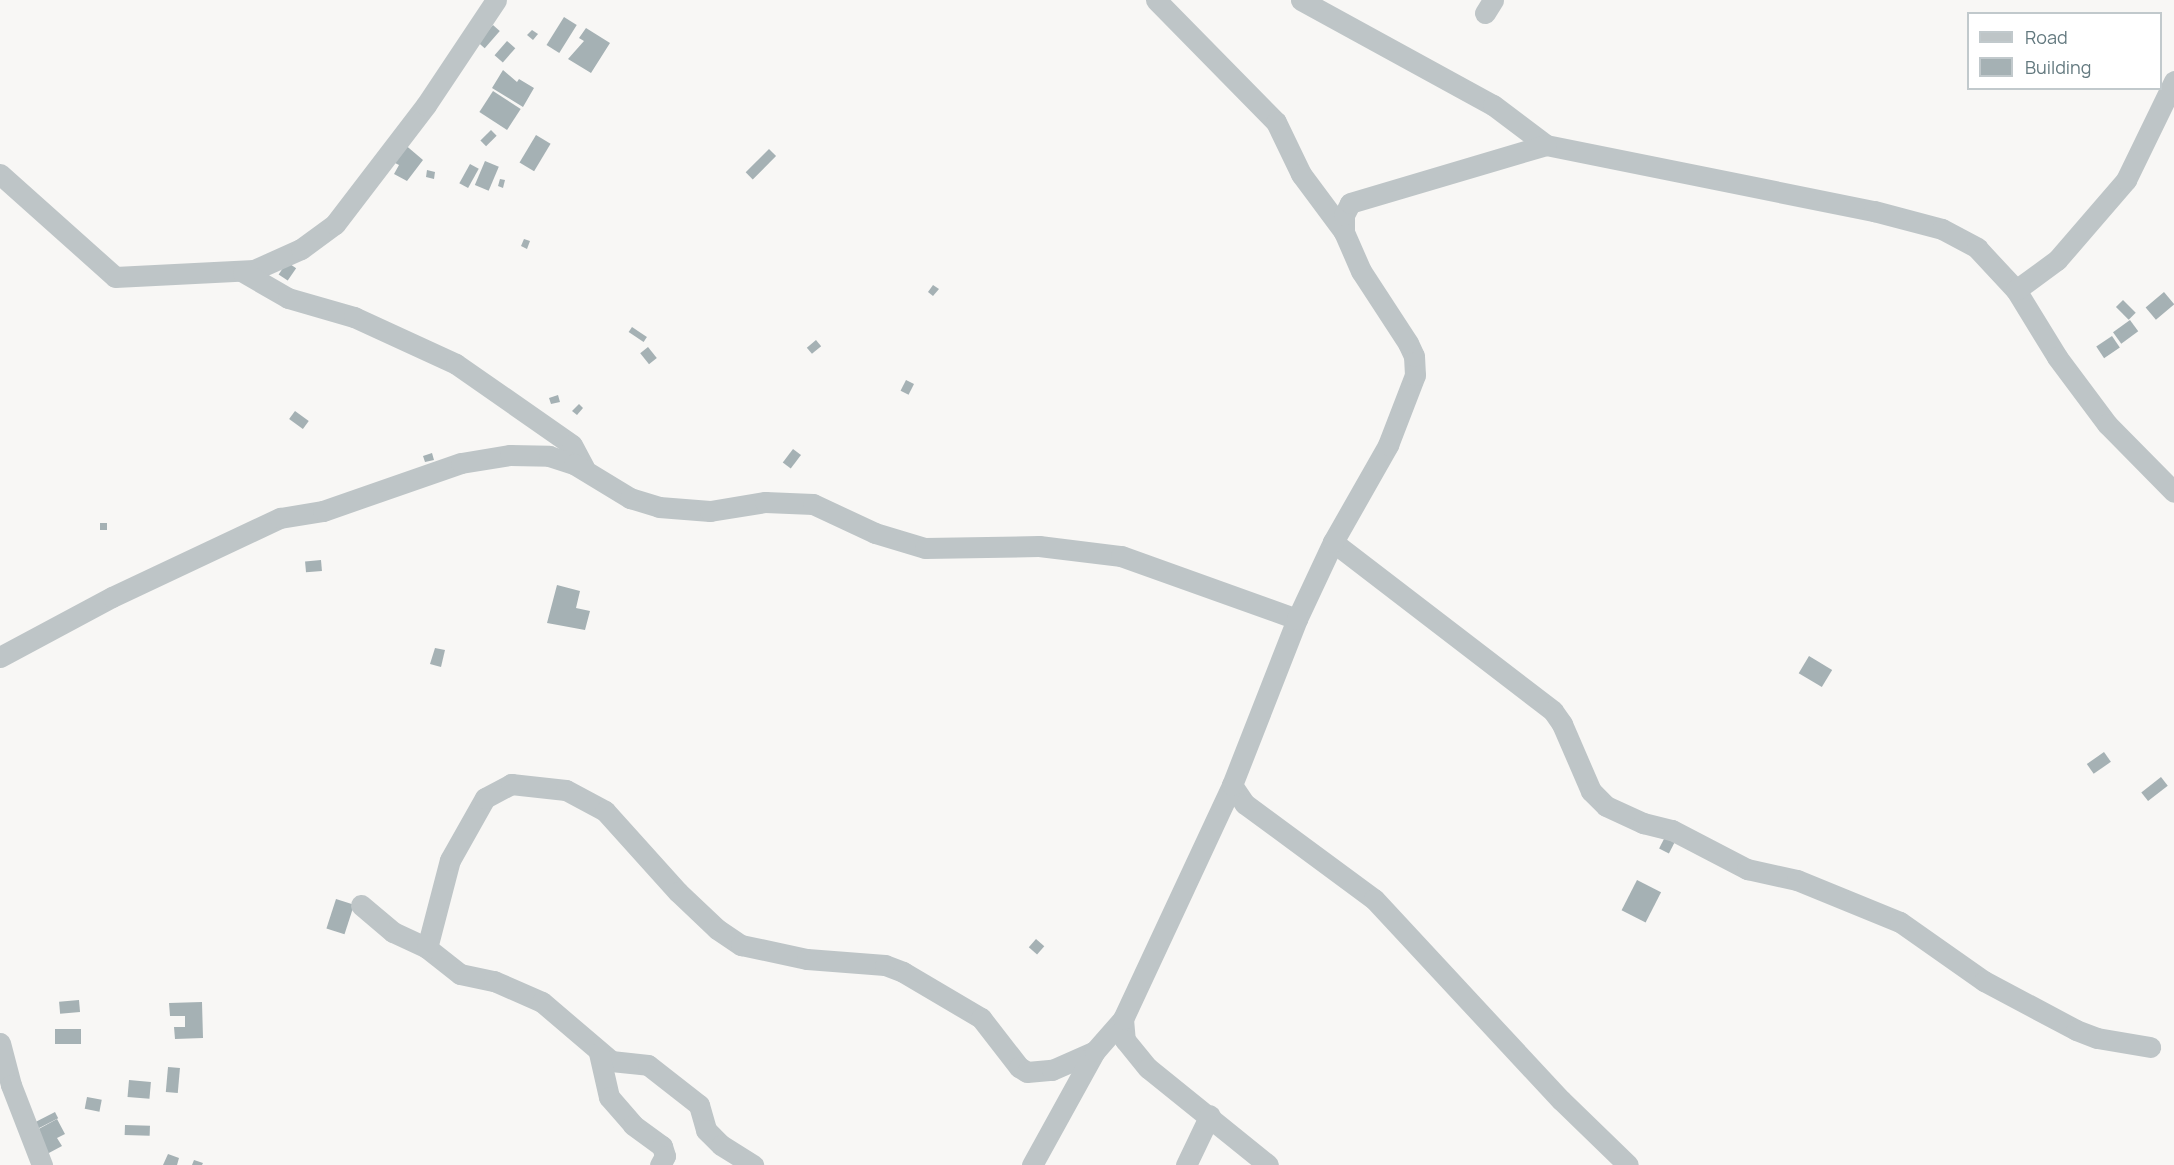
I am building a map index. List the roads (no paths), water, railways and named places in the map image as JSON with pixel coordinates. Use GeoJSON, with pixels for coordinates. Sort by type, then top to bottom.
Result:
{"type":"FeatureCollection","features":[{"type":"Feature","properties":{"kind":"street"},"geometry":{"type":"LineString","coordinates":[[0,174],[114,277],[198,271],[243,272],[277,261],[335,224],[426,105],[496,0]]}},
{"type":"Feature","properties":{"kind":"street"},"geometry":{"type":"LineString","coordinates":[[1032,1165],[1095,1051],[1123,1019],[1232,785],[1297,619],[1333,542],[1388,445],[1415,375],[1414,356],[1408,343],[1360,271],[1344,232],[1301,174],[1276,122],[1156,0]]}},
{"type":"Feature","properties":{"kind":"street"},"geometry":{"type":"LineString","coordinates":[[1301,0],[1484,99],[1546,145],[1874,211],[1942,229],[1977,248],[2016,290],[2057,357],[2107,424],[2174,492]]}},
{"type":"Feature","properties":{"kind":"street"},"geometry":{"type":"LineString","coordinates":[[2016,290],[2057,260],[2126,180],[2174,81]]}},
{"type":"Feature","properties":{"kind":"street"},"geometry":{"type":"LineString","coordinates":[[1344,232],[1344,215],[1350,203],[1546,145]]}},
{"type":"Feature","properties":{"kind":"street"},"geometry":{"type":"LineString","coordinates":[[243,272],[288,298],[354,317],[456,364],[572,445],[584,468]]}},
{"type":"Feature","properties":{"kind":"street"},"geometry":{"type":"LineString","coordinates":[[0,657],[112,597],[280,518],[323,511],[488,456],[549,456],[584,468],[630,498],[659,507],[710,511],[765,502],[813,504],[875,533],[925,548],[1039,546],[1120,556],[1297,619]]}},
{"type":"Feature","properties":{"kind":"street"},"geometry":{"type":"LineString","coordinates":[[1333,542],[1553,711],[1591,791],[1606,806],[1681,834],[1747,869],[1797,880],[1900,922],[1984,981],[2076,1030],[2108,1041],[2150,1047]]}},
{"type":"Feature","properties":{"kind":"street"},"geometry":{"type":"LineString","coordinates":[[428,948],[450,860],[485,798],[511,784],[566,790],[605,811],[678,892],[717,929],[741,945],[807,959],[885,965],[903,972],[981,1018],[1018,1067],[1027,1072],[1052,1070],[1095,1051]]}},
{"type":"Feature","properties":{"kind":"street"},"geometry":{"type":"LineString","coordinates":[[1232,785],[1245,804],[1374,899],[1561,1100],[1628,1165]]}},
{"type":"Feature","properties":{"kind":"street"},"geometry":{"type":"LineString","coordinates":[[361,905],[393,932],[428,948],[466,977],[494,981],[542,1002],[599,1053],[617,1063],[648,1065],[699,1105],[706,1130],[721,1145],[753,1165]]}},
{"type":"Feature","properties":{"kind":"street"},"geometry":{"type":"LineString","coordinates":[[1123,1019],[1125,1040],[1135,1055],[1268,1165]]}},
{"type":"Feature","properties":{"kind":"street"},"geometry":{"type":"LineString","coordinates":[[0,1043],[11,1085],[42,1165]]}},
{"type":"Feature","properties":{"kind":"street"},"geometry":{"type":"LineString","coordinates":[[599,1053],[609,1098],[627,1119],[662,1146],[666,1156],[660,1165]]}},
{"type":"Feature","properties":{"kind":"street"},"geometry":{"type":"LineString","coordinates":[[1186,1165],[1210,1116]]}}]}
